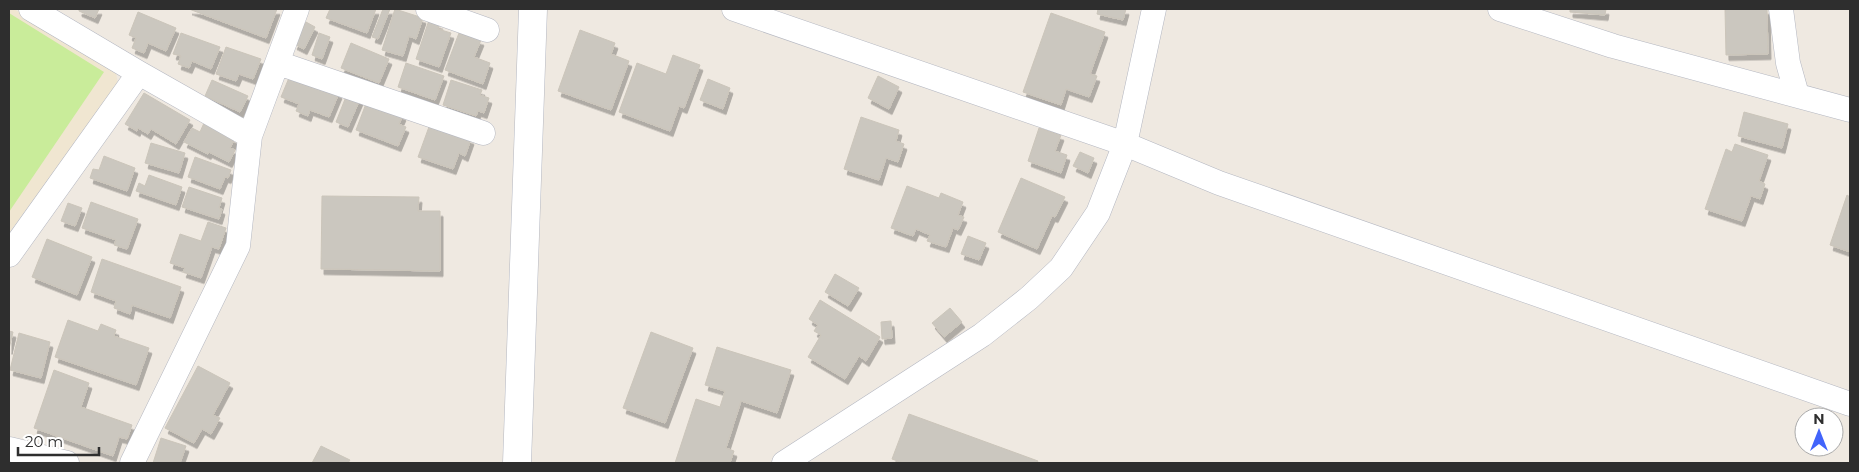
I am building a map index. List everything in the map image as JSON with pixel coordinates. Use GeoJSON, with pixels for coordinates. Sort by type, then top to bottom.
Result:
{"type":"FeatureCollection","features":[{"type":"Feature","properties":{"kind":"street"},"geometry":{"type":"LineString","coordinates":[[31,9],[250,136]]}},
{"type":"Feature","properties":{"kind":"street"},"geometry":{"type":"LineString","coordinates":[[132,463],[238,246],[250,136],[297,9]]}},
{"type":"Feature","properties":{"kind":"street"},"geometry":{"type":"LineString","coordinates":[[428,9],[486,30]]}},
{"type":"Feature","properties":{"kind":"street"},"geometry":{"type":"LineString","coordinates":[[517,463],[533,9]]}},
{"type":"Feature","properties":{"kind":"street"},"geometry":{"type":"LineString","coordinates":[[734,9],[1125,144],[1229,186],[1850,404]]}},
{"type":"Feature","properties":{"kind":"street"},"geometry":{"type":"LineString","coordinates":[[784,463],[982,335],[1029,298],[1062,268],[1098,213],[1125,144],[1152,28],[1154,9]]}},
{"type":"Feature","properties":{"kind":"street"},"geometry":{"type":"LineString","coordinates":[[1500,9],[1613,46],[1850,110]]}},
{"type":"Feature","properties":{"kind":"street"},"geometry":{"type":"LineString","coordinates":[[1781,9],[1788,62],[1797,95]]}},
{"type":"Feature","properties":{"kind":"street"},"geometry":{"type":"LineString","coordinates":[[278,64],[483,133]]}},
{"type":"Feature","properties":{"kind":"street"},"geometry":{"type":"LineString","coordinates":[[9,255],[139,73]]}},
{"type":"Feature","properties":{"kind":"street"},"geometry":{"type":"LineString","coordinates":[[9,449],[59,462]]}},
{"type":"Feature","properties":{"kind":"shaded area"},"geometry":{"type":"Polygon","coordinates":[[[9,9],[14,9],[116,73],[118,84],[9,233],[9,9]]]}},
{"type":"Feature","properties":{"kind":"green space"},"geometry":{"type":"Polygon","coordinates":[[[9,13],[104,72],[9,212],[9,13]]]}},
{"type":"Feature","properties":{"kind":"building"},"geometry":{"type":"Polygon","coordinates":[[[79,9],[99,9],[95,18],[79,11],[79,9]]]}},
{"type":"Feature","properties":{"kind":"building"},"geometry":{"type":"Polygon","coordinates":[[[189,9],[277,9],[266,38],[189,9]]]}},
{"type":"Feature","properties":{"kind":"building"},"geometry":{"type":"Polygon","coordinates":[[[330,9],[376,9],[367,33],[326,18],[330,9]]]}},
{"type":"Feature","properties":{"kind":"building"},"geometry":{"type":"Polygon","coordinates":[[[383,9],[390,9],[378,39],[372,37],[383,9]]]}},
{"type":"Feature","properties":{"kind":"building"},"geometry":{"type":"Polygon","coordinates":[[[395,9],[423,18],[416,39],[409,36],[403,56],[382,50],[395,9]]]}},
{"type":"Feature","properties":{"kind":"building"},"geometry":{"type":"Polygon","coordinates":[[[1098,9],[1126,9],[1123,20],[1097,14],[1098,9]]]}},
{"type":"Feature","properties":{"kind":"building"},"geometry":{"type":"Polygon","coordinates":[[[1570,9],[1606,9],[1605,15],[1570,12],[1570,9]]]}},
{"type":"Feature","properties":{"kind":"building"},"geometry":{"type":"Polygon","coordinates":[[[1725,9],[1767,9],[1768,54],[1726,55],[1725,9]]]}},
{"type":"Feature","properties":{"kind":"building"},"geometry":{"type":"Polygon","coordinates":[[[138,12],[176,28],[166,51],[148,43],[144,53],[132,48],[136,38],[129,35],[138,12]]]}},
{"type":"Feature","properties":{"kind":"building"},"geometry":{"type":"Polygon","coordinates":[[[1051,13],[1105,32],[1090,74],[1097,76],[1089,97],[1066,89],[1061,105],[1023,92],[1051,13]]]}},
{"type":"Feature","properties":{"kind":"building"},"geometry":{"type":"Polygon","coordinates":[[[429,20],[440,24],[438,29],[451,33],[439,67],[416,59],[429,20]]]}},
{"type":"Feature","properties":{"kind":"building"},"geometry":{"type":"Polygon","coordinates":[[[306,22],[315,27],[304,49],[294,44],[306,22]]]}},
{"type":"Feature","properties":{"kind":"building"},"geometry":{"type":"Polygon","coordinates":[[[580,30],[615,43],[611,54],[629,61],[611,110],[558,91],[580,30]]]}},
{"type":"Feature","properties":{"kind":"building"},"geometry":{"type":"Polygon","coordinates":[[[181,33],[220,47],[211,69],[192,61],[189,68],[178,64],[181,56],[173,54],[181,33]]]}},
{"type":"Feature","properties":{"kind":"building"},"geometry":{"type":"Polygon","coordinates":[[[319,33],[330,37],[322,59],[312,55],[319,33]]]}},
{"type":"Feature","properties":{"kind":"building"},"geometry":{"type":"Polygon","coordinates":[[[459,33],[481,40],[474,57],[490,63],[483,84],[445,70],[459,33]]]}},
{"type":"Feature","properties":{"kind":"building"},"geometry":{"type":"Polygon","coordinates":[[[351,43],[389,59],[379,83],[341,68],[351,43]]]}},
{"type":"Feature","properties":{"kind":"building"},"geometry":{"type":"Polygon","coordinates":[[[226,47],[261,59],[253,79],[239,74],[236,81],[216,74],[226,47]]]}},
{"type":"Feature","properties":{"kind":"building"},"geometry":{"type":"Polygon","coordinates":[[[673,55],[700,65],[684,108],[679,106],[670,131],[619,112],[637,63],[666,74],[673,55]]]}},
{"type":"Feature","properties":{"kind":"building"},"geometry":{"type":"Polygon","coordinates":[[[406,63],[444,76],[435,100],[398,87],[406,63]]]}},
{"type":"Feature","properties":{"kind":"building"},"geometry":{"type":"Polygon","coordinates":[[[291,73],[339,93],[329,117],[310,110],[308,116],[296,111],[299,104],[281,97],[291,73]]]}},
{"type":"Feature","properties":{"kind":"building"},"geometry":{"type":"Polygon","coordinates":[[[878,76],[899,87],[889,109],[868,98],[878,76]]]}},
{"type":"Feature","properties":{"kind":"building"},"geometry":{"type":"Polygon","coordinates":[[[708,79],[730,88],[723,109],[700,100],[708,79]]]}},
{"type":"Feature","properties":{"kind":"building"},"geometry":{"type":"Polygon","coordinates":[[[212,80],[248,96],[240,112],[205,96],[212,80]]]}},
{"type":"Feature","properties":{"kind":"building"},"geometry":{"type":"Polygon","coordinates":[[[451,80],[482,90],[480,95],[489,98],[484,113],[478,111],[476,116],[443,105],[451,80]]]}},
{"type":"Feature","properties":{"kind":"building"},"geometry":{"type":"Polygon","coordinates":[[[144,93],[190,120],[176,144],[151,129],[148,134],[138,128],[137,131],[125,124],[144,93]]]}},
{"type":"Feature","properties":{"kind":"building"},"geometry":{"type":"Polygon","coordinates":[[[347,94],[360,99],[348,127],[336,122],[347,94]]]}},
{"type":"Feature","properties":{"kind":"building"},"geometry":{"type":"Polygon","coordinates":[[[367,101],[403,115],[399,124],[406,127],[398,146],[356,130],[367,101]]]}},
{"type":"Feature","properties":{"kind":"building"},"geometry":{"type":"Polygon","coordinates":[[[1744,112],[1788,124],[1782,148],[1738,136],[1744,112]]]}},
{"type":"Feature","properties":{"kind":"building"},"geometry":{"type":"Polygon","coordinates":[[[861,117],[899,130],[896,141],[904,144],[898,162],[886,158],[879,180],[844,169],[861,117]]]}},
{"type":"Feature","properties":{"kind":"building"},"geometry":{"type":"Polygon","coordinates":[[[204,123],[235,139],[230,148],[235,150],[229,162],[184,142],[192,128],[200,132],[204,123]]]}},
{"type":"Feature","properties":{"kind":"building"},"geometry":{"type":"Polygon","coordinates":[[[430,124],[471,139],[465,156],[459,153],[453,169],[418,157],[430,124]]]}},
{"type":"Feature","properties":{"kind":"building"},"geometry":{"type":"Polygon","coordinates":[[[1039,128],[1061,135],[1055,151],[1067,155],[1061,173],[1028,161],[1039,128]]]}},
{"type":"Feature","properties":{"kind":"building"},"geometry":{"type":"Polygon","coordinates":[[[151,143],[185,153],[179,173],[145,163],[151,143]]]}},
{"type":"Feature","properties":{"kind":"building"},"geometry":{"type":"Polygon","coordinates":[[[1735,144],[1768,155],[1759,181],[1765,184],[1760,199],[1751,196],[1742,221],[1705,209],[1726,149],[1732,152],[1735,144]]]}},
{"type":"Feature","properties":{"kind":"building"},"geometry":{"type":"Polygon","coordinates":[[[1080,152],[1094,158],[1088,173],[1073,166],[1080,152]]]}},
{"type":"Feature","properties":{"kind":"building"},"geometry":{"type":"Polygon","coordinates":[[[104,156],[135,168],[127,191],[90,178],[93,169],[99,170],[104,156]]]}},
{"type":"Feature","properties":{"kind":"building"},"geometry":{"type":"Polygon","coordinates":[[[195,157],[231,170],[228,178],[225,177],[220,189],[188,177],[195,157]]]}},
{"type":"Feature","properties":{"kind":"building"},"geometry":{"type":"Polygon","coordinates":[[[149,175],[182,187],[176,205],[136,191],[139,183],[145,186],[149,175]]]}},
{"type":"Feature","properties":{"kind":"building"},"geometry":{"type":"Polygon","coordinates":[[[1021,178],[1065,197],[1055,217],[1052,216],[1037,249],[998,232],[1021,178]]]}},
{"type":"Feature","properties":{"kind":"building"},"geometry":{"type":"Polygon","coordinates":[[[907,186],[939,198],[941,193],[963,202],[958,215],[964,217],[958,230],[953,228],[946,247],[927,241],[930,235],[916,229],[913,236],[891,228],[907,186]]]}},
{"type":"Feature","properties":{"kind":"building"},"geometry":{"type":"Polygon","coordinates":[[[189,187],[222,198],[219,208],[222,209],[219,219],[182,207],[189,187]]]}},
{"type":"Feature","properties":{"kind":"building"},"geometry":{"type":"Polygon","coordinates":[[[1847,195],[1850,197],[1850,252],[1830,245],[1847,195]]]}},
{"type":"Feature","properties":{"kind":"building"},"geometry":{"type":"Polygon","coordinates":[[[322,196],[419,197],[418,211],[440,211],[440,271],[321,269],[322,196]]]}},
{"type":"Feature","properties":{"kind":"building"},"geometry":{"type":"Polygon","coordinates":[[[91,202],[138,219],[127,249],[114,245],[116,240],[82,228],[91,202]]]}},
{"type":"Feature","properties":{"kind":"building"},"geometry":{"type":"Polygon","coordinates":[[[68,203],[82,208],[75,226],[61,221],[68,203]]]}},
{"type":"Feature","properties":{"kind":"building"},"geometry":{"type":"Polygon","coordinates":[[[208,222],[226,228],[219,249],[212,247],[201,278],[183,272],[185,268],[170,263],[180,234],[201,241],[208,222]]]}},
{"type":"Feature","properties":{"kind":"building"},"geometry":{"type":"Polygon","coordinates":[[[968,236],[986,243],[979,260],[961,254],[968,236]]]}},
{"type":"Feature","properties":{"kind":"building"},"geometry":{"type":"Polygon","coordinates":[[[47,239],[92,257],[77,295],[32,277],[47,239]]]}},
{"type":"Feature","properties":{"kind":"building"},"geometry":{"type":"Polygon","coordinates":[[[102,259],[181,287],[170,318],[132,305],[130,314],[114,308],[116,301],[91,292],[102,259]]]}},
{"type":"Feature","properties":{"kind":"building"},"geometry":{"type":"Polygon","coordinates":[[[835,274],[859,288],[848,306],[825,292],[835,274]]]}},
{"type":"Feature","properties":{"kind":"building"},"geometry":{"type":"Polygon","coordinates":[[[820,300],[880,337],[866,361],[859,356],[845,379],[808,357],[821,335],[814,331],[818,325],[809,319],[820,300]]]}},
{"type":"Feature","properties":{"kind":"building"},"geometry":{"type":"Polygon","coordinates":[[[950,308],[962,322],[944,337],[932,323],[950,308]]]}},
{"type":"Feature","properties":{"kind":"building"},"geometry":{"type":"Polygon","coordinates":[[[68,320],[98,331],[101,324],[116,330],[114,336],[149,348],[136,385],[55,357],[68,320]]]}},
{"type":"Feature","properties":{"kind":"building"},"geometry":{"type":"Polygon","coordinates":[[[891,321],[892,338],[882,339],[881,322],[891,321]]]}},
{"type":"Feature","properties":{"kind":"building"},"geometry":{"type":"Polygon","coordinates":[[[9,331],[13,332],[9,349],[9,331]]]}},
{"type":"Feature","properties":{"kind":"building"},"geometry":{"type":"Polygon","coordinates":[[[651,332],[693,348],[665,423],[623,408],[651,332]]]}},
{"type":"Feature","properties":{"kind":"building"},"geometry":{"type":"Polygon","coordinates":[[[19,333],[50,342],[41,378],[10,370],[19,333]]]}},
{"type":"Feature","properties":{"kind":"building"},"geometry":{"type":"Polygon","coordinates":[[[717,347],[791,370],[777,413],[741,401],[726,448],[734,451],[730,463],[675,463],[696,399],[720,407],[725,391],[705,385],[717,347]]]}},
{"type":"Feature","properties":{"kind":"building"},"geometry":{"type":"Polygon","coordinates":[[[198,366],[230,383],[213,415],[220,418],[211,434],[202,429],[194,443],[165,428],[198,366]]]}},
{"type":"Feature","properties":{"kind":"building"},"geometry":{"type":"Polygon","coordinates":[[[54,370],[89,383],[81,407],[132,425],[127,439],[119,437],[113,456],[34,428],[54,370]]]}},
{"type":"Feature","properties":{"kind":"building"},"geometry":{"type":"Polygon","coordinates":[[[909,414],[1038,461],[1037,463],[903,463],[892,459],[909,414]]]}},
{"type":"Feature","properties":{"kind":"building"},"geometry":{"type":"Polygon","coordinates":[[[161,438],[186,446],[180,463],[153,463],[161,438]]]}},
{"type":"Feature","properties":{"kind":"building"},"geometry":{"type":"Polygon","coordinates":[[[321,446],[350,460],[348,463],[312,463],[321,446]]]}}]}
